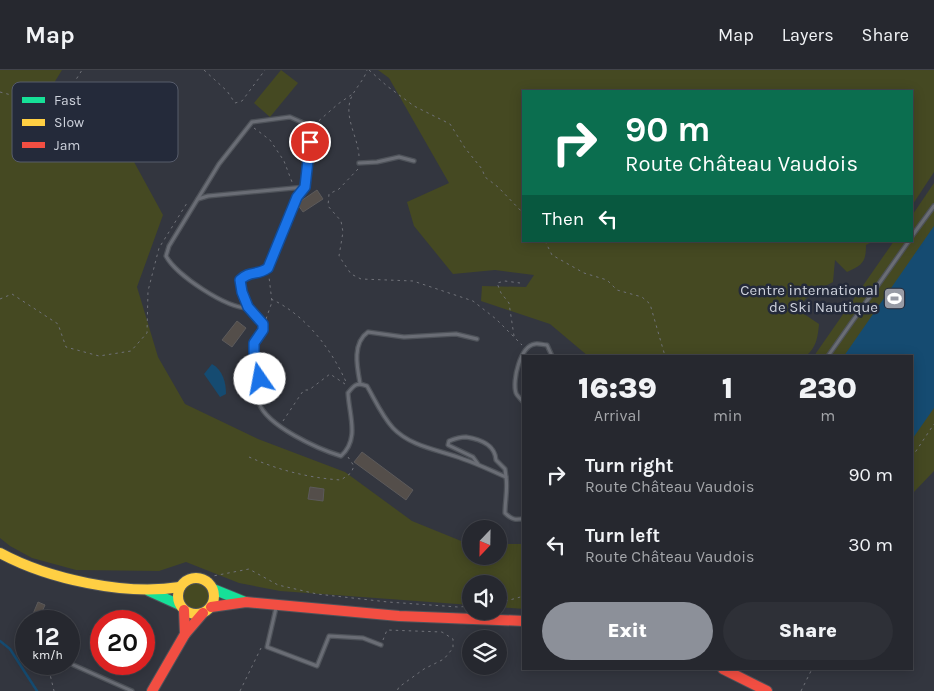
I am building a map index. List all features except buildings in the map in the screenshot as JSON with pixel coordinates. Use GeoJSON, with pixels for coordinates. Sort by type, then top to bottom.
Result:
{"type":"FeatureCollection","features":[{"type":"Feature","properties":{"kind":"main road"},"geometry":{"type":"LineString","coordinates":[[0,553],[27,567],[57,577],[148,591],[180,587]]}},
{"type":"Feature","properties":{"kind":"main road"},"geometry":{"type":"LineString","coordinates":[[185,634],[182,608],[177,594],[180,587],[186,581],[200,578],[211,586],[246,602]]}},
{"type":"Feature","properties":{"kind":"main road"},"geometry":{"type":"LineString","coordinates":[[152,691],[185,634],[207,610],[214,599],[211,586]]}},
{"type":"Feature","properties":{"kind":"main road"},"geometry":{"type":"LineString","coordinates":[[148,591],[190,614],[246,602],[398,616],[522,621]]}},
{"type":"Feature","properties":{"kind":"main road"},"geometry":{"type":"LineString","coordinates":[[725,670],[768,691]]}},
{"type":"Feature","properties":{"kind":"lane"},"geometry":{"type":"LineString","coordinates":[[249,308],[242,308],[212,296],[174,268],[166,256],[169,246],[220,164],[250,124],[263,119],[290,117],[308,124],[312,133],[305,187],[297,197],[268,268],[261,273],[246,274],[240,280],[242,292],[249,308],[263,324],[263,330],[254,343],[260,379],[258,402],[266,415],[280,426],[311,444],[341,456],[348,450],[352,438],[348,393],[354,385],[360,383],[367,386],[383,415],[394,429],[437,452],[461,458],[506,477]]}},
{"type":"Feature","properties":{"kind":"lane"},"geometry":{"type":"LineString","coordinates":[[359,163],[377,162],[399,157],[414,161]]}},
{"type":"Feature","properties":{"kind":"lane"},"geometry":{"type":"LineString","coordinates":[[198,199],[208,196],[305,187]]}},
{"type":"Feature","properties":{"kind":"lane"},"geometry":{"type":"LineString","coordinates":[[913,235],[934,206]]}},
{"type":"Feature","properties":{"kind":"lane"},"geometry":{"type":"LineString","coordinates":[[829,355],[908,242]]}},
{"type":"Feature","properties":{"kind":"lane"},"geometry":{"type":"LineString","coordinates":[[360,383],[356,364],[358,345],[362,336],[368,332],[404,337],[456,334],[477,339]]}},
{"type":"Feature","properties":{"kind":"lane"},"geometry":{"type":"LineString","coordinates":[[522,355],[526,348],[534,344],[547,345],[552,355]]}},
{"type":"Feature","properties":{"kind":"lane"},"geometry":{"type":"LineString","coordinates":[[522,356],[518,363],[516,377],[516,393],[522,400]]}},
{"type":"Feature","properties":{"kind":"lane"},"geometry":{"type":"LineString","coordinates":[[478,465],[473,457],[448,445],[449,441],[465,437],[489,445],[496,453],[496,460],[506,470],[508,488],[504,513],[510,518],[518,520],[522,519]]}},
{"type":"Feature","properties":{"kind":"lane"},"geometry":{"type":"LineString","coordinates":[[276,605],[275,617],[267,647],[317,666],[330,636],[363,638],[381,645]]}},
{"type":"Feature","properties":{"kind":"lane"},"geometry":{"type":"LineString","coordinates":[[80,668],[132,691]]}},
{"type":"Feature","properties":{"kind":"path"},"geometry":{"type":"LineString","coordinates":[[74,82],[82,70]]}},
{"type":"Feature","properties":{"kind":"path"},"geometry":{"type":"LineString","coordinates":[[204,70],[227,91],[235,103],[242,101],[265,70]]}},
{"type":"Feature","properties":{"kind":"path"},"geometry":{"type":"LineString","coordinates":[[522,212],[498,187],[485,177],[482,169],[465,148],[450,124],[414,106],[368,70],[350,101],[350,118],[359,149],[360,168],[339,189],[329,194],[328,206],[341,221],[343,232],[339,256],[351,274],[361,279],[413,281],[473,301],[496,319],[526,348]]}},
{"type":"Feature","properties":{"kind":"path"},"geometry":{"type":"LineString","coordinates":[[310,129],[356,91]]}},
{"type":"Feature","properties":{"kind":"path"},"geometry":{"type":"LineString","coordinates":[[250,124],[270,140],[284,161],[293,188]]}},
{"type":"Feature","properties":{"kind":"path"},"geometry":{"type":"LineString","coordinates":[[0,299],[12,294],[58,324],[66,347],[99,356],[131,351],[147,333],[148,291],[159,248],[187,203],[198,199]]}},
{"type":"Feature","properties":{"kind":"path"},"geometry":{"type":"LineString","coordinates":[[545,242],[552,255],[584,273],[606,280],[617,290],[642,297],[650,304],[665,355]]}},
{"type":"Feature","properties":{"kind":"path"},"geometry":{"type":"LineString","coordinates":[[263,324],[269,314],[272,299],[268,268]]}},
{"type":"Feature","properties":{"kind":"path"},"geometry":{"type":"LineString","coordinates":[[514,336],[509,303],[501,293],[497,283],[504,281],[520,283]]}},
{"type":"Feature","properties":{"kind":"path"},"geometry":{"type":"LineString","coordinates":[[272,299],[286,306],[321,339],[340,368],[347,385]]}},
{"type":"Feature","properties":{"kind":"path"},"geometry":{"type":"LineString","coordinates":[[280,426],[304,390],[309,390],[330,374],[352,388]]}},
{"type":"Feature","properties":{"kind":"path"},"geometry":{"type":"LineString","coordinates":[[913,456],[934,424]]}},
{"type":"Feature","properties":{"kind":"path"},"geometry":{"type":"LineString","coordinates":[[249,457],[267,466],[289,472],[318,478],[341,480],[351,473],[354,466],[345,452]]}},
{"type":"Feature","properties":{"kind":"path"},"geometry":{"type":"LineString","coordinates":[[211,586],[213,576],[249,569],[278,585],[317,594],[388,602],[462,607]]}},
{"type":"Feature","properties":{"kind":"path"},"geometry":{"type":"LineString","coordinates":[[507,601],[522,597]]}},
{"type":"Feature","properties":{"kind":"path"},"geometry":{"type":"LineString","coordinates":[[381,645],[387,630],[442,632],[453,639],[453,648],[444,659],[424,669],[399,687],[397,691]]}},
{"type":"Feature","properties":{"kind":"path"},"geometry":{"type":"LineString","coordinates":[[240,691],[260,648],[267,647]]}},
{"type":"Feature","properties":{"kind":"path"},"geometry":{"type":"LineString","coordinates":[[801,691],[812,670]]}},
{"type":"Feature","properties":{"kind":"path"},"geometry":{"type":"LineString","coordinates":[[51,675],[54,691]]}},
{"type":"Feature","properties":{"kind":"green space"},"geometry":{"type":"Polygon","coordinates":[[[0,70],[62,70],[55,82],[12,82],[12,162],[134,162],[163,215],[137,287],[158,357],[185,404],[258,439],[345,472],[412,521],[462,541],[462,565],[508,565],[508,544],[522,544],[522,609],[507,608],[507,575],[462,575],[462,604],[280,591],[239,583],[186,562],[159,571],[76,570],[32,558],[0,538],[0,70]]]}},
{"type":"Feature","properties":{"kind":"green space"},"geometry":{"type":"Polygon","coordinates":[[[281,70],[298,83],[270,117],[254,103],[281,70]]]}},
{"type":"Feature","properties":{"kind":"green space"},"geometry":{"type":"Polygon","coordinates":[[[378,70],[934,70],[934,172],[913,204],[913,90],[522,90],[522,242],[872,242],[866,245],[862,263],[852,270],[847,272],[835,260],[833,282],[811,295],[795,313],[801,312],[819,324],[816,342],[807,355],[587,355],[550,324],[481,301],[482,286],[526,287],[534,275],[495,270],[453,274],[414,226],[407,202],[449,183],[389,78],[378,70]]]}},
{"type":"Feature","properties":{"kind":"green space","name":"Centre international de Ski Nautique"},"geometry":{"type":"Polygon","coordinates":[[[934,183],[934,471],[913,493],[913,355],[815,355],[893,242],[913,242],[913,214],[934,183]]]}},
{"type":"Feature","properties":{"kind":"green space"},"geometry":{"type":"Polygon","coordinates":[[[196,582],[206,586],[210,596],[206,606],[196,610],[186,606],[182,596],[186,586],[196,582]]]}},
{"type":"Feature","properties":{"kind":"water"},"geometry":{"type":"Polygon","coordinates":[[[934,226],[934,408],[913,438],[913,355],[845,355],[934,226]]]}},
{"type":"Feature","properties":{"kind":"water"},"geometry":{"type":"Polygon","coordinates":[[[212,364],[219,370],[224,381],[226,394],[220,397],[204,374],[212,364]]]}},
{"type":"Feature","properties":{"kind":"waterway"},"geometry":{"type":"LineString","coordinates":[[0,641],[10,649],[37,691]]}},
{"type":"Feature","properties":{"kind":"traffic: fast"},"geometry":{"type":"LineString","coordinates":[[213,589],[245,602]]}},
{"type":"Feature","properties":{"kind":"traffic: fast"},"geometry":{"type":"LineString","coordinates":[[149,591],[180,605]]}},
{"type":"Feature","properties":{"kind":"traffic: slow"},"geometry":{"type":"LineString","coordinates":[[0,553],[41,571],[88,583],[136,589],[180,587]]}},
{"type":"Feature","properties":{"kind":"traffic: slow"},"geometry":{"type":"LineString","coordinates":[[196,578],[203,579],[209,583],[213,589],[214,596],[213,603],[209,609],[203,613],[196,614],[189,613],[183,609],[179,603],[178,596],[179,589],[183,583],[189,579],[196,578]]}},
{"type":"Feature","properties":{"kind":"traffic: jam"},"geometry":{"type":"LineString","coordinates":[[211,607],[246,602],[399,616],[522,621]]}},
{"type":"Feature","properties":{"kind":"traffic: jam"},"geometry":{"type":"LineString","coordinates":[[184,610],[185,634]]}},
{"type":"Feature","properties":{"kind":"traffic: jam"},"geometry":{"type":"LineString","coordinates":[[152,691],[185,634],[203,613]]}},
{"type":"Feature","properties":{"kind":"traffic: jam"},"geometry":{"type":"LineString","coordinates":[[725,670],[767,691]]}},
{"type":"Feature","properties":{"kind":"place","name":"Centre international de Ski Nautique"},"geometry":{"type":"Point","coordinates":[894,299]}},
{"type":"Feature","properties":{"kind":"route"},"geometry":{"type":"LineString","coordinates":[[260,379],[254,343],[263,330],[263,324],[248,307],[240,280],[246,274],[261,273],[268,268],[297,197],[305,187],[310,142]]}}]}
